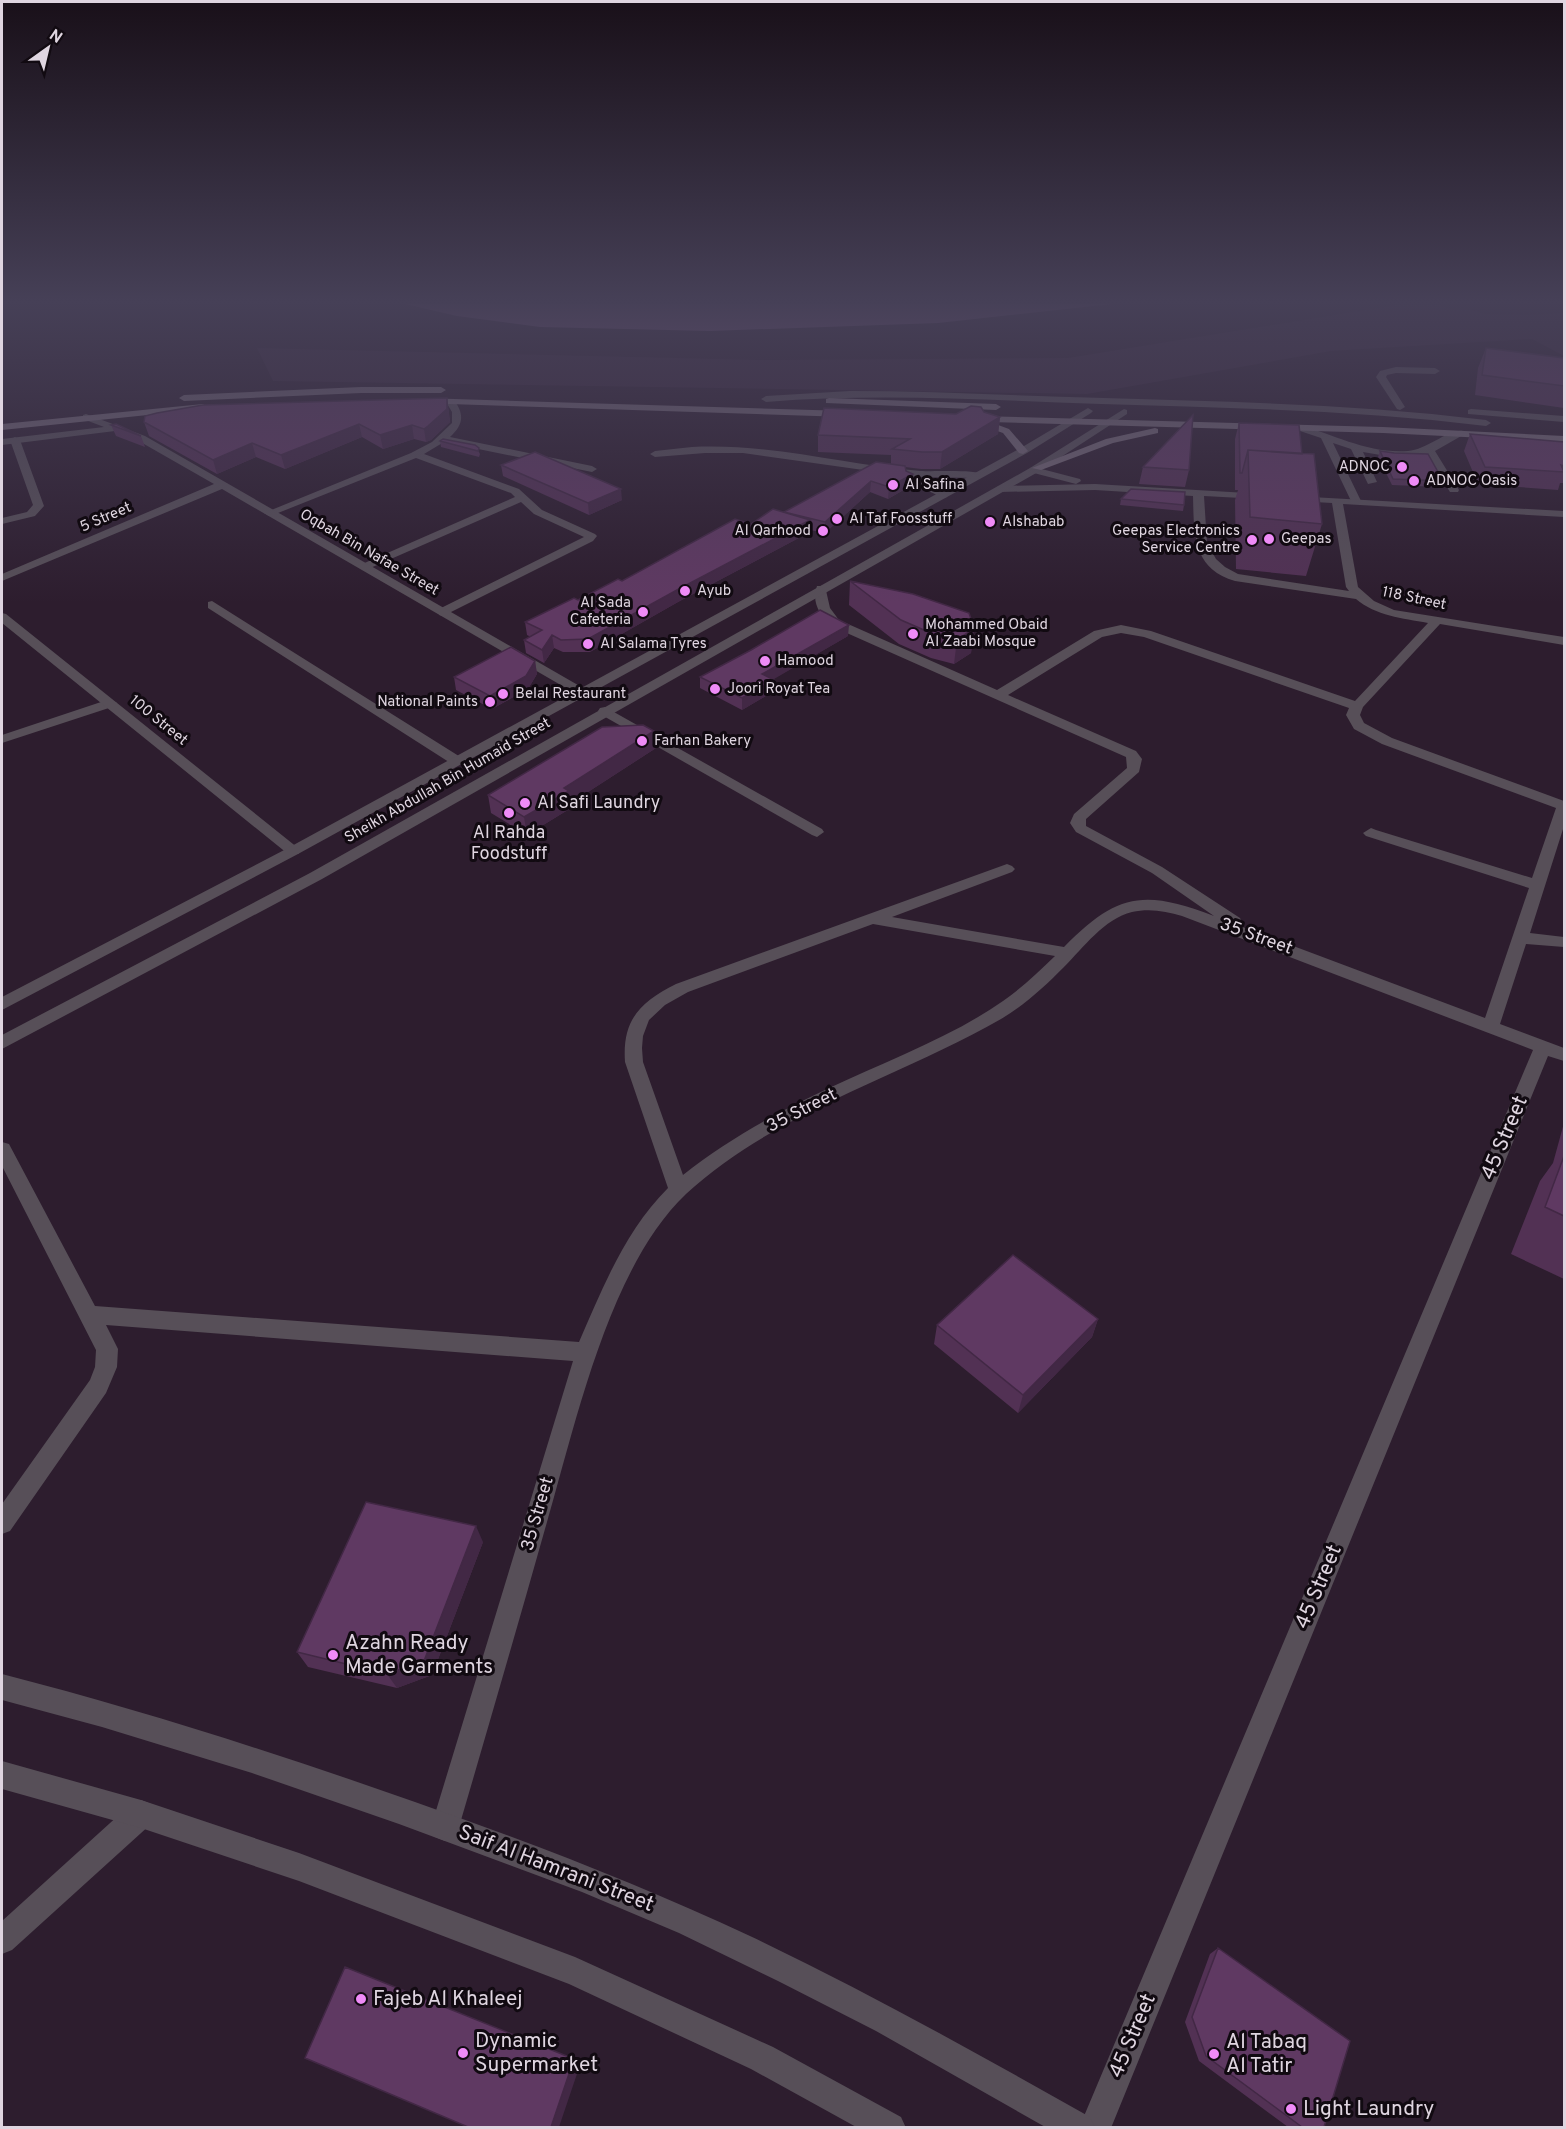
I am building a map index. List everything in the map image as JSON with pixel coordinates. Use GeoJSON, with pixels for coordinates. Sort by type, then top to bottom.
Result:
{"type":"FeatureCollection","features":[{"type":"Feature","properties":{"kind":"main road"},"geometry":{"type":"LineString","coordinates":[[2,427],[179,403]]}},
{"type":"Feature","properties":{"kind":"main road"},"geometry":{"type":"LineString","coordinates":[[171,404],[269,403]]}},
{"type":"Feature","properties":{"kind":"main road"},"geometry":{"type":"LineString","coordinates":[[494,403],[860,415]]}},
{"type":"Feature","properties":{"kind":"main road"},"geometry":{"type":"LineString","coordinates":[[883,403],[1486,423],[1564,428]]}},
{"type":"Feature","properties":{"kind":"main road"},"geometry":{"type":"LineString","coordinates":[[1023,451],[1006,431],[963,418],[1460,433],[1564,439]]}},
{"type":"Feature","properties":{"kind":"main road"},"geometry":{"type":"LineString","coordinates":[[2,436],[35,423]]}},
{"type":"Feature","properties":{"kind":"main road"},"geometry":{"type":"LineString","coordinates":[[1035,469],[1110,441],[1184,425]]}},
{"type":"Feature","properties":{"kind":"street"},"geometry":{"type":"LineString","coordinates":[[269,513],[415,454],[444,439],[454,429],[458,420],[457,410],[453,403]]}},
{"type":"Feature","properties":{"kind":"street"},"geometry":{"type":"LineString","coordinates":[[1174,403],[1314,408],[1432,416],[1486,423]]}},
{"type":"Feature","properties":{"kind":"street"},"geometry":{"type":"LineString","coordinates":[[1398,403],[1400,407]]}},
{"type":"Feature","properties":{"kind":"street"},"geometry":{"type":"LineString","coordinates":[[142,430],[171,404]]}},
{"type":"Feature","properties":{"kind":"street"},"geometry":{"type":"LineString","coordinates":[[1314,408],[1400,407],[1564,419]]}},
{"type":"Feature","properties":{"kind":"street","name":"Sheikh Abdullah Bin Humaid Street"},"geometry":{"type":"LineString","coordinates":[[2,1004],[293,851],[1023,451],[1088,411]]}},
{"type":"Feature","properties":{"kind":"street","name":"Sheikh Abdullah Bin Humaid Street"},"geometry":{"type":"LineString","coordinates":[[2,1043],[316,876],[1035,469],[1124,412]]}},
{"type":"Feature","properties":{"kind":"street","name":"Oqbah Bin Nafae Street"},"geometry":{"type":"LineString","coordinates":[[86,417],[116,429],[142,430],[222,485],[269,513],[583,692]]}},
{"type":"Feature","properties":{"kind":"street"},"geometry":{"type":"LineString","coordinates":[[1300,428],[1377,452],[1401,454],[1430,450],[1460,433]]}},
{"type":"Feature","properties":{"kind":"street"},"geometry":{"type":"LineString","coordinates":[[2,442],[116,429]]}},
{"type":"Feature","properties":{"kind":"street"},"geometry":{"type":"LineString","coordinates":[[1324,435],[1356,501]]}},
{"type":"Feature","properties":{"kind":"street"},"geometry":{"type":"LineString","coordinates":[[444,439],[592,469]]}},
{"type":"Feature","properties":{"kind":"street"},"geometry":{"type":"LineString","coordinates":[[2,521],[31,514],[39,506],[15,440]]}},
{"type":"Feature","properties":{"kind":"street"},"geometry":{"type":"LineString","coordinates":[[1355,446],[1372,482]]}},
{"type":"Feature","properties":{"kind":"street"},"geometry":{"type":"LineString","coordinates":[[655,454],[709,450],[753,451],[900,473],[939,476],[979,475]]}},
{"type":"Feature","properties":{"kind":"street"},"geometry":{"type":"LineString","coordinates":[[1430,450],[1454,490]]}},
{"type":"Feature","properties":{"kind":"street"},"geometry":{"type":"LineString","coordinates":[[415,454],[509,489],[522,497],[538,512],[586,532],[591,537],[443,612]]}},
{"type":"Feature","properties":{"kind":"street"},"geometry":{"type":"LineString","coordinates":[[1035,469],[1095,487]]}},
{"type":"Feature","properties":{"kind":"street"},"geometry":{"type":"LineString","coordinates":[[900,473],[943,495]]}},
{"type":"Feature","properties":{"kind":"street","name":"5 Street"},"geometry":{"type":"LineString","coordinates":[[2,578],[222,485]]}},
{"type":"Feature","properties":{"kind":"street"},"geometry":{"type":"LineString","coordinates":[[999,489],[1095,487],[1564,514]]}},
{"type":"Feature","properties":{"kind":"street"},"geometry":{"type":"LineString","coordinates":[[1198,492],[1203,549],[1209,562],[1218,570],[1235,577],[1359,596]]}},
{"type":"Feature","properties":{"kind":"street"},"geometry":{"type":"LineString","coordinates":[[364,567],[522,497]]}},
{"type":"Feature","properties":{"kind":"street","name":"118 Street"},"geometry":{"type":"LineString","coordinates":[[1337,500],[1352,587],[1372,606],[1392,613],[1564,641]]}},
{"type":"Feature","properties":{"kind":"street"},"geometry":{"type":"LineString","coordinates":[[821,589],[820,601],[825,612],[836,623],[1131,754],[1136,759],[1134,769],[1079,817],[1077,823],[1081,829],[1158,870],[1251,934]]}},
{"type":"Feature","properties":{"kind":"street"},"geometry":{"type":"LineString","coordinates":[[212,605],[457,761]]}},
{"type":"Feature","properties":{"kind":"street","name":"100 Street"},"geometry":{"type":"LineString","coordinates":[[2,617],[293,851]]}},
{"type":"Feature","properties":{"kind":"street"},"geometry":{"type":"LineString","coordinates":[[1437,620],[1357,706],[1353,715],[1359,726],[1371,734],[1564,806],[1491,1026]]}},
{"type":"Feature","properties":{"kind":"street"},"geometry":{"type":"LineString","coordinates":[[997,696],[1098,634],[1121,629],[1147,634],[1357,706]]}},
{"type":"Feature","properties":{"kind":"street"},"geometry":{"type":"LineString","coordinates":[[2,739],[110,703]]}},
{"type":"Feature","properties":{"kind":"street"},"geometry":{"type":"LineString","coordinates":[[604,711],[817,832]]}},
{"type":"Feature","properties":{"kind":"street"},"geometry":{"type":"LineString","coordinates":[[1371,833],[1536,885]]}},
{"type":"Feature","properties":{"kind":"street"},"geometry":{"type":"LineString","coordinates":[[678,1190],[634,1062],[631,1044],[636,1027],[646,1011],[662,998],[682,988],[1007,869]]}},
{"type":"Feature","properties":{"kind":"street","name":"35 Street"},"geometry":{"type":"LineString","coordinates":[[445,1827],[586,1352],[617,1280],[643,1232],[678,1190],[719,1156],[766,1129],[998,1013],[1039,982],[1097,924],[1116,912],[1136,905],[1164,905],[1251,934],[1554,1051]]}},
{"type":"Feature","properties":{"kind":"street"},"geometry":{"type":"LineString","coordinates":[[872,919],[1068,953]]}},
{"type":"Feature","properties":{"kind":"street"},"geometry":{"type":"LineString","coordinates":[[1521,938],[1564,942]]}},
{"type":"Feature","properties":{"kind":"street","name":"45 Street"},"geometry":{"type":"LineString","coordinates":[[1095,2127],[1554,1051]]}},
{"type":"Feature","properties":{"kind":"street"},"geometry":{"type":"LineString","coordinates":[[2,1149],[107,1349],[106,1367],[98,1386],[2,1523]]}},
{"type":"Feature","properties":{"kind":"street"},"geometry":{"type":"LineString","coordinates":[[88,1315],[586,1352]]}},
{"type":"Feature","properties":{"kind":"street","name":"Saif Al Hamrani Street"},"geometry":{"type":"LineString","coordinates":[[2,1687],[181,1737],[299,1774],[604,1886],[692,1923],[905,2029],[1079,2127]]}},
{"type":"Feature","properties":{"kind":"street"},"geometry":{"type":"LineString","coordinates":[[2,1775],[141,1814],[299,1868],[576,1972],[762,2058],[890,2127]]}},
{"type":"Feature","properties":{"kind":"street"},"geometry":{"type":"LineString","coordinates":[[2,1940],[141,1814]]}},
{"type":"Feature","properties":{"kind":"building"},"geometry":{"type":"Polygon","coordinates":[[[447,403],[447,409],[424,429],[412,425],[380,435],[359,424],[281,455],[252,443],[213,460],[144,422],[145,416],[203,405],[447,403]]]}},
{"type":"Feature","properties":{"kind":"building"},"geometry":{"type":"Polygon","coordinates":[[[971,406],[981,407],[984,412],[1000,417],[942,452],[892,449],[910,439],[818,435],[824,408],[956,414],[971,406]]]}},
{"type":"Feature","properties":{"kind":"building"},"geometry":{"type":"Polygon","coordinates":[[[1193,415],[1189,470],[1143,467],[1166,443],[1193,415]]]}},
{"type":"Feature","properties":{"kind":"building"},"geometry":{"type":"Polygon","coordinates":[[[1239,423],[1299,425],[1302,454],[1248,450],[1242,473],[1240,473],[1239,423]]]}},
{"type":"Feature","properties":{"kind":"building"},"geometry":{"type":"Polygon","coordinates":[[[116,424],[141,436],[111,425],[116,424]]]}},
{"type":"Feature","properties":{"kind":"building"},"geometry":{"type":"Polygon","coordinates":[[[1470,434],[1564,442],[1564,466],[1561,465],[1564,472],[1485,467],[1470,434]]]}},
{"type":"Feature","properties":{"kind":"building"},"geometry":{"type":"Polygon","coordinates":[[[443,439],[475,445],[479,448],[478,451],[440,441],[443,439]]]}},
{"type":"Feature","properties":{"kind":"building"},"geometry":{"type":"Polygon","coordinates":[[[1248,450],[1314,454],[1322,524],[1250,517],[1248,450]]]}},
{"type":"Feature","properties":{"kind":"building","name":"ADNOC"},"geometry":{"type":"Polygon","coordinates":[[[1380,451],[1428,454],[1443,481],[1393,479],[1380,451]]]}},
{"type":"Feature","properties":{"kind":"building"},"geometry":{"type":"Polygon","coordinates":[[[535,452],[621,489],[588,503],[501,465],[535,452]]]}},
{"type":"Feature","properties":{"kind":"building"},"geometry":{"type":"Polygon","coordinates":[[[876,462],[905,466],[906,471],[913,474],[889,487],[871,481],[825,522],[784,512],[876,462]]]}},
{"type":"Feature","properties":{"kind":"building"},"geometry":{"type":"Polygon","coordinates":[[[1131,489],[1185,492],[1184,505],[1121,499],[1131,489]]]}},
{"type":"Feature","properties":{"kind":"building"},"geometry":{"type":"Polygon","coordinates":[[[773,509],[810,520],[588,639],[561,640],[552,635],[542,650],[524,640],[542,630],[525,622],[574,598],[578,600],[618,579],[622,581],[735,519],[751,524],[773,509]]]}},
{"type":"Feature","properties":{"kind":"building"},"geometry":{"type":"Polygon","coordinates":[[[850,581],[913,594],[969,613],[974,628],[957,640],[933,634],[901,620],[850,581]]]}},
{"type":"Feature","properties":{"kind":"building"},"geometry":{"type":"Polygon","coordinates":[[[820,610],[849,625],[762,674],[774,680],[742,698],[700,677],[751,650],[820,610]]]}},
{"type":"Feature","properties":{"kind":"building"},"geometry":{"type":"Polygon","coordinates":[[[511,647],[535,661],[526,676],[490,696],[454,677],[511,647]]]}},
{"type":"Feature","properties":{"kind":"building"},"geometry":{"type":"Polygon","coordinates":[[[643,725],[654,731],[564,788],[569,791],[524,817],[488,795],[602,727],[643,725]]]}},
{"type":"Feature","properties":{"kind":"building"},"geometry":{"type":"Polygon","coordinates":[[[1564,1156],[1564,1216],[1545,1207],[1564,1156]]]}},
{"type":"Feature","properties":{"kind":"building"},"geometry":{"type":"Polygon","coordinates":[[[1013,1255],[1098,1319],[1023,1395],[937,1325],[1013,1255]]]}},
{"type":"Feature","properties":{"kind":"building"},"geometry":{"type":"Polygon","coordinates":[[[366,1502],[476,1526],[424,1661],[387,1674],[297,1652],[366,1502]]]}},
{"type":"Feature","properties":{"kind":"building"},"geometry":{"type":"Polygon","coordinates":[[[1218,1948],[1350,2041],[1324,2127],[1302,2127],[1206,2056],[1192,2017],[1218,1948]]]}},
{"type":"Feature","properties":{"kind":"building"},"geometry":{"type":"Polygon","coordinates":[[[345,1967],[574,2059],[551,2127],[468,2127],[305,2058],[345,1967]]]}},
{"type":"Feature","properties":{"kind":"place","name":"ADNOC"},"geometry":{"type":"Point","coordinates":[1402,467]}},
{"type":"Feature","properties":{"kind":"place","name":"ADNOC Oasis"},"geometry":{"type":"Point","coordinates":[1414,481]}},
{"type":"Feature","properties":{"kind":"place","name":"Al Safina"},"geometry":{"type":"Point","coordinates":[893,485]}},
{"type":"Feature","properties":{"kind":"place","name":"Al Taf Foosstuff"},"geometry":{"type":"Point","coordinates":[837,519]}},
{"type":"Feature","properties":{"kind":"place","name":"Alshabab"},"geometry":{"type":"Point","coordinates":[990,522]}},
{"type":"Feature","properties":{"kind":"place","name":"Al Qarhood"},"geometry":{"type":"Point","coordinates":[823,531]}},
{"type":"Feature","properties":{"kind":"place","name":"Geepas"},"geometry":{"type":"Point","coordinates":[1269,539]}},
{"type":"Feature","properties":{"kind":"place","name":"Geepas Electronics Service Centre"},"geometry":{"type":"Point","coordinates":[1252,540]}},
{"type":"Feature","properties":{"kind":"place","name":"Ayub"},"geometry":{"type":"Point","coordinates":[685,591]}},
{"type":"Feature","properties":{"kind":"place","name":"Al Sada Cafeteria"},"geometry":{"type":"Point","coordinates":[643,612]}},
{"type":"Feature","properties":{"kind":"place","name":"Mohammed Obaid Al Zaabi Mosque"},"geometry":{"type":"Point","coordinates":[913,634]}},
{"type":"Feature","properties":{"kind":"place","name":"Al Salama Tyres"},"geometry":{"type":"Point","coordinates":[588,644]}},
{"type":"Feature","properties":{"kind":"place","name":"Hamood"},"geometry":{"type":"Point","coordinates":[765,661]}},
{"type":"Feature","properties":{"kind":"place","name":"Joori Royat Tea"},"geometry":{"type":"Point","coordinates":[715,689]}},
{"type":"Feature","properties":{"kind":"place","name":"Belal Restaurant"},"geometry":{"type":"Point","coordinates":[503,694]}},
{"type":"Feature","properties":{"kind":"place","name":"National Paints"},"geometry":{"type":"Point","coordinates":[490,702]}},
{"type":"Feature","properties":{"kind":"place","name":"Farhan Bakery"},"geometry":{"type":"Point","coordinates":[642,741]}},
{"type":"Feature","properties":{"kind":"place","name":"Al Safi Laundry"},"geometry":{"type":"Point","coordinates":[525,803]}},
{"type":"Feature","properties":{"kind":"place","name":"Al Rahda Foodstuff"},"geometry":{"type":"Point","coordinates":[509,813]}},
{"type":"Feature","properties":{"kind":"place","name":"Azahn Ready Made Garments"},"geometry":{"type":"Point","coordinates":[333,1655]}},
{"type":"Feature","properties":{"kind":"place","name":"Fajeb Al Khaleej"},"geometry":{"type":"Point","coordinates":[361,1999]}},
{"type":"Feature","properties":{"kind":"place","name":"Dynamic Supermarket"},"geometry":{"type":"Point","coordinates":[463,2053]}},
{"type":"Feature","properties":{"kind":"place","name":"Al Tabaq Al Tatir"},"geometry":{"type":"Point","coordinates":[1214,2054]}},
{"type":"Feature","properties":{"kind":"place","name":"Light Laundry"},"geometry":{"type":"Point","coordinates":[1291,2109]}}]}
